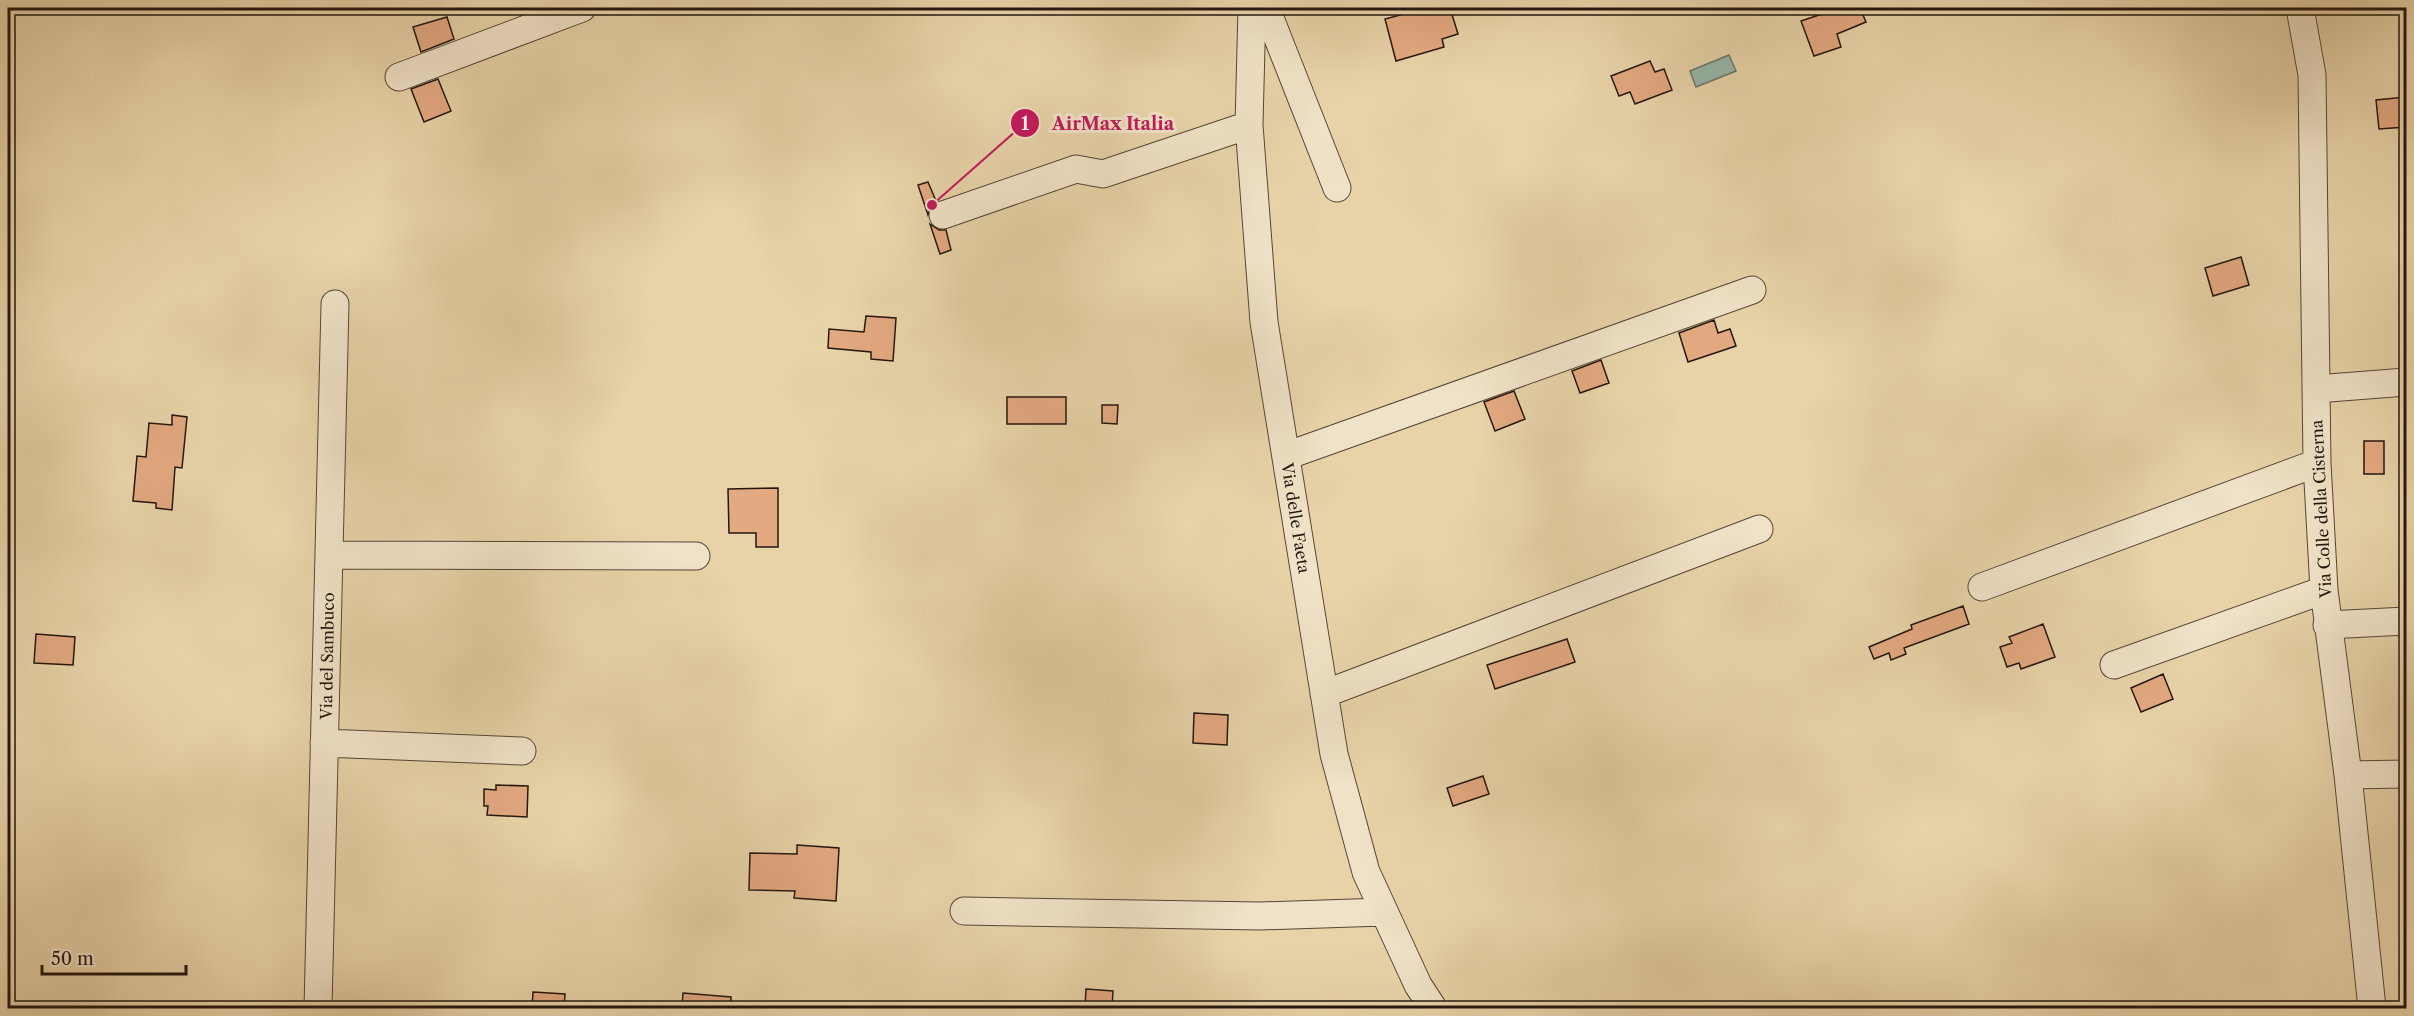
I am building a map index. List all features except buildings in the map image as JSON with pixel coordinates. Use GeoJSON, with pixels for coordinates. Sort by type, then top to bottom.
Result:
{"type":"FeatureCollection","features":[{"type":"Feature","properties":{"kind":"street"},"geometry":{"type":"LineString","coordinates":[[399,77],[582,8]]}},
{"type":"Feature","properties":{"kind":"street","name":"Via delle Faeta"},"geometry":{"type":"LineString","coordinates":[[1252,8],[1249,125],[1264,322],[1334,754],[1363,861],[1418,986],[1433,1008]]}},
{"type":"Feature","properties":{"kind":"street"},"geometry":{"type":"LineString","coordinates":[[1266,8],[1337,188]]}},
{"type":"Feature","properties":{"kind":"street","name":"Via Colle della Cisterna"},"geometry":{"type":"LineString","coordinates":[[2300,8],[2312,75],[2317,463],[2324,590],[2348,775],[2372,1008]]}},
{"type":"Feature","properties":{"kind":"street"},"geometry":{"type":"LineString","coordinates":[[943,215],[1076,169],[1103,174],[1249,125]]}},
{"type":"Feature","properties":{"kind":"street"},"geometry":{"type":"LineString","coordinates":[[1286,456],[1752,290]]}},
{"type":"Feature","properties":{"kind":"street","name":"Via del Sambuco"},"geometry":{"type":"LineString","coordinates":[[318,1008],[335,304]]}},
{"type":"Feature","properties":{"kind":"street"},"geometry":{"type":"LineString","coordinates":[[2316,389],[2406,382]]}},
{"type":"Feature","properties":{"kind":"street"},"geometry":{"type":"LineString","coordinates":[[1982,587],[2317,463]]}},
{"type":"Feature","properties":{"kind":"street"},"geometry":{"type":"LineString","coordinates":[[1324,694],[1759,529]]}},
{"type":"Feature","properties":{"kind":"street"},"geometry":{"type":"LineString","coordinates":[[329,555],[696,556]]}},
{"type":"Feature","properties":{"kind":"street"},"geometry":{"type":"LineString","coordinates":[[2114,665],[2324,590]]}},
{"type":"Feature","properties":{"kind":"street"},"geometry":{"type":"LineString","coordinates":[[2327,625],[2406,621]]}},
{"type":"Feature","properties":{"kind":"street"},"geometry":{"type":"LineString","coordinates":[[324,743],[522,751]]}},
{"type":"Feature","properties":{"kind":"street"},"geometry":{"type":"LineString","coordinates":[[2348,775],[2406,774]]}},
{"type":"Feature","properties":{"kind":"street"},"geometry":{"type":"LineString","coordinates":[[964,911],[1260,916],[1384,912]]}},
{"type":"Feature","properties":{"kind":"shaded area"},"geometry":{"type":"Polygon","coordinates":[[[1729,55],[1736,71],[1696,87],[1690,71],[1729,55]]]}},
{"type":"Feature","properties":{"kind":"place","name":"AirMax Italia"},"geometry":{"type":"Point","coordinates":[932,205]}}]}
